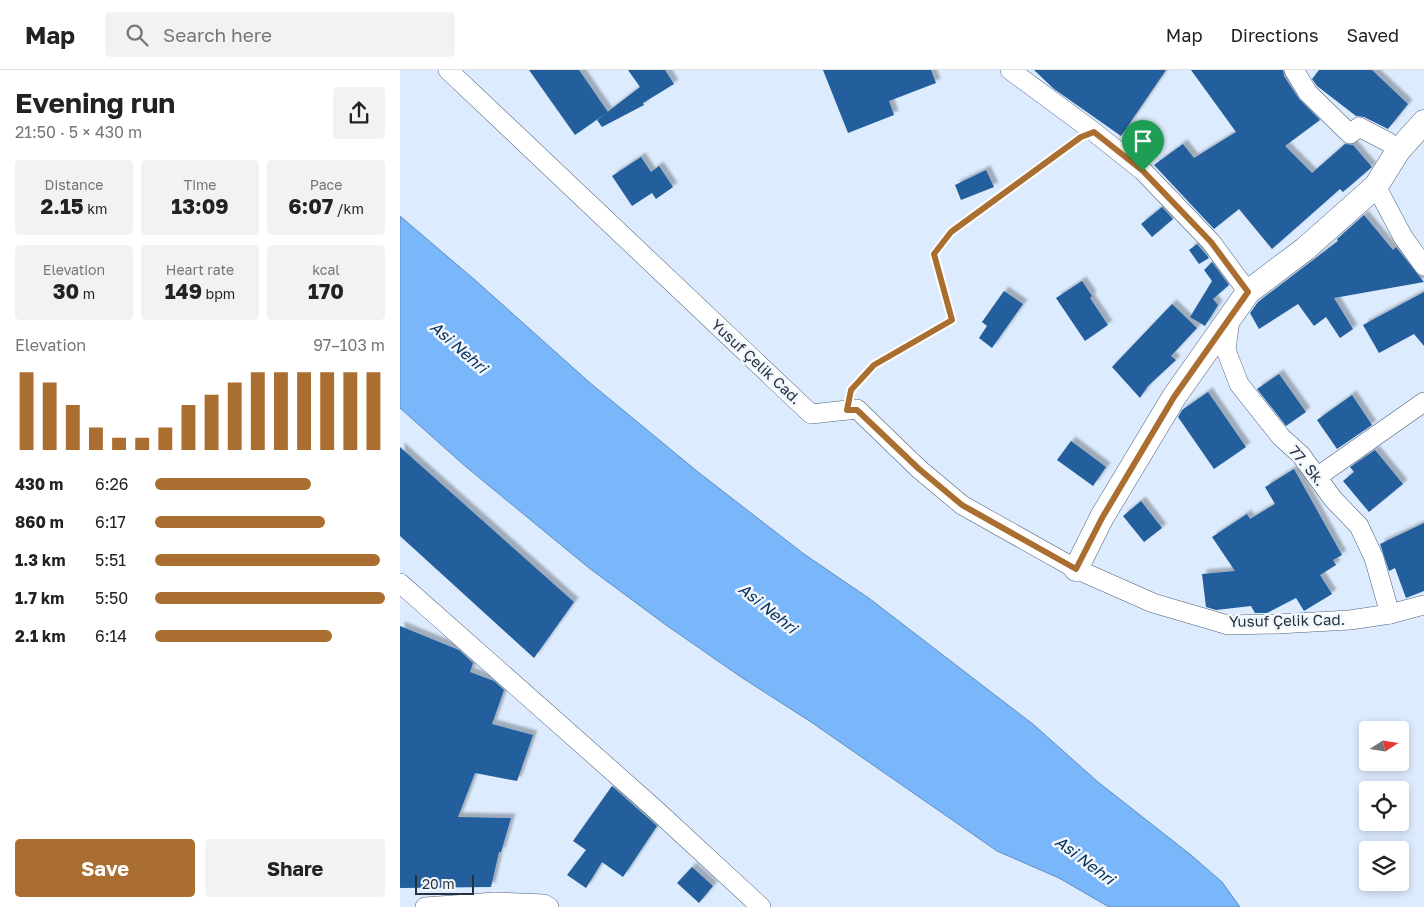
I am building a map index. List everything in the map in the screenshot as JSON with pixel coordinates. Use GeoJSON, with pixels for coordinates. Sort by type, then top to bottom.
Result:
{"type":"FeatureCollection","features":[{"type":"Feature","properties":{"kind":"street","name":"Yusuf Çelik Cad."},"geometry":{"type":"LineString","coordinates":[[448,70],[811,414],[857,410],[919,469],[962,505],[1076,569],[1153,603],[1228,625],[1350,620],[1390,614],[1424,605]]}},
{"type":"Feature","properties":{"kind":"street"},"geometry":{"type":"LineString","coordinates":[[1010,70],[1143,171],[1211,242],[1248,292]]}},
{"type":"Feature","properties":{"kind":"street"},"geometry":{"type":"LineString","coordinates":[[1294,70],[1308,93],[1350,134],[1358,127],[1388,142],[1398,151]]}},
{"type":"Feature","properties":{"kind":"street"},"geometry":{"type":"LineString","coordinates":[[1076,569],[1102,518],[1174,397],[1248,292],[1305,249],[1376,186],[1398,151],[1424,122]]}},
{"type":"Feature","properties":{"kind":"street"},"geometry":{"type":"LineString","coordinates":[[1376,186],[1403,237],[1424,266]]}},
{"type":"Feature","properties":{"kind":"street","name":"77. Sk."},"geometry":{"type":"LineString","coordinates":[[1230,319],[1226,350],[1238,384],[1281,437],[1301,455],[1333,499],[1359,526],[1374,558],[1390,614]]}},
{"type":"Feature","properties":{"kind":"street"},"geometry":{"type":"LineString","coordinates":[[1317,478],[1424,402]]}},
{"type":"Feature","properties":{"kind":"street"},"geometry":{"type":"LineString","coordinates":[[400,583],[655,809],[761,907]]}},
{"type":"Feature","properties":{"kind":"street"},"geometry":{"type":"LineString","coordinates":[[425,907],[494,902],[544,904],[549,907]]}},
{"type":"Feature","properties":{"kind":"path"},"geometry":{"type":"LineString","coordinates":[[847,410],[851,390],[874,365],[952,320],[934,254],[951,232],[1081,137],[1094,132]]}},
{"type":"Feature","properties":{"kind":"water","name":"Asi Nehri"},"geometry":{"type":"Polygon","coordinates":[[[400,216],[589,382],[698,472],[804,554],[870,599],[1034,725],[1098,782],[1191,855],[1222,882],[1240,907],[1109,907],[1059,878],[997,851],[811,722],[741,677],[666,625],[589,568],[465,466],[400,408],[400,216]]]}},
{"type":"Feature","properties":{"kind":"building"},"geometry":{"type":"Polygon","coordinates":[[[529,70],[579,70],[608,112],[575,135],[529,70]]]}},
{"type":"Feature","properties":{"kind":"building"},"geometry":{"type":"Polygon","coordinates":[[[628,70],[665,70],[674,84],[643,103],[644,105],[602,127],[597,120],[640,87],[628,70]]]}},
{"type":"Feature","properties":{"kind":"building"},"geometry":{"type":"Polygon","coordinates":[[[823,70],[931,70],[936,83],[889,101],[894,115],[848,133],[823,70]]]}},
{"type":"Feature","properties":{"kind":"building"},"geometry":{"type":"Polygon","coordinates":[[[1034,70],[1166,70],[1121,136],[1054,89],[1034,70]]]}},
{"type":"Feature","properties":{"kind":"building"},"geometry":{"type":"Polygon","coordinates":[[[1191,70],[1283,70],[1284,76],[1299,99],[1320,120],[1285,146],[1312,173],[1345,144],[1353,145],[1372,167],[1343,192],[1340,189],[1272,249],[1239,209],[1214,229],[1154,165],[1183,144],[1194,158],[1236,132],[1191,70]]]}},
{"type":"Feature","properties":{"kind":"building"},"geometry":{"type":"Polygon","coordinates":[[[1319,70],[1372,70],[1408,104],[1388,129],[1364,117],[1356,116],[1317,86],[1312,79],[1319,70]]]}},
{"type":"Feature","properties":{"kind":"building"},"geometry":{"type":"Polygon","coordinates":[[[641,157],[651,172],[659,166],[673,187],[656,199],[652,193],[632,206],[612,176],[641,157]]]}},
{"type":"Feature","properties":{"kind":"building"},"geometry":{"type":"Polygon","coordinates":[[[986,170],[994,187],[961,200],[955,185],[986,170]]]}},
{"type":"Feature","properties":{"kind":"building"},"geometry":{"type":"Polygon","coordinates":[[[1162,207],[1173,219],[1152,237],[1141,224],[1162,207]]]}},
{"type":"Feature","properties":{"kind":"building"},"geometry":{"type":"Polygon","coordinates":[[[1364,215],[1393,250],[1396,247],[1424,282],[1334,298],[1353,329],[1340,338],[1326,317],[1314,326],[1298,304],[1259,329],[1250,313],[1258,302],[1338,241],[1337,239],[1364,215]]]}},
{"type":"Feature","properties":{"kind":"building"},"geometry":{"type":"Polygon","coordinates":[[[1197,244],[1209,258],[1199,264],[1189,250],[1197,244]]]}},
{"type":"Feature","properties":{"kind":"building"},"geometry":{"type":"Polygon","coordinates":[[[1212,262],[1229,285],[1213,299],[1218,305],[1205,326],[1190,317],[1212,281],[1204,270],[1212,262]]]}},
{"type":"Feature","properties":{"kind":"building"},"geometry":{"type":"Polygon","coordinates":[[[1082,281],[1092,296],[1090,298],[1108,325],[1085,341],[1056,298],[1082,281]]]}},
{"type":"Feature","properties":{"kind":"building"},"geometry":{"type":"Polygon","coordinates":[[[1004,291],[1023,304],[992,348],[979,338],[987,326],[982,322],[1004,291]]]}},
{"type":"Feature","properties":{"kind":"building"},"geometry":{"type":"Polygon","coordinates":[[[1424,292],[1424,346],[1414,334],[1379,353],[1363,325],[1424,292]]]}},
{"type":"Feature","properties":{"kind":"building"},"geometry":{"type":"Polygon","coordinates":[[[1172,304],[1197,328],[1171,356],[1176,360],[1148,386],[1140,398],[1112,367],[1172,304]]]}},
{"type":"Feature","properties":{"kind":"building"},"geometry":{"type":"Polygon","coordinates":[[[1279,374],[1306,412],[1286,426],[1257,389],[1279,374]]]}},
{"type":"Feature","properties":{"kind":"building"},"geometry":{"type":"Polygon","coordinates":[[[1208,392],[1246,447],[1214,469],[1178,417],[1182,410],[1208,392]]]}},
{"type":"Feature","properties":{"kind":"building"},"geometry":{"type":"Polygon","coordinates":[[[1352,395],[1372,425],[1337,449],[1317,420],[1352,395]]]}},
{"type":"Feature","properties":{"kind":"building"},"geometry":{"type":"Polygon","coordinates":[[[1071,441],[1106,467],[1093,486],[1057,460],[1071,441]]]}},
{"type":"Feature","properties":{"kind":"building"},"geometry":{"type":"Polygon","coordinates":[[[400,447],[574,602],[534,658],[400,536],[400,447]]]}},
{"type":"Feature","properties":{"kind":"building"},"geometry":{"type":"Polygon","coordinates":[[[1375,450],[1403,484],[1369,512],[1343,481],[1354,472],[1350,467],[1375,450]]]}},
{"type":"Feature","properties":{"kind":"building"},"geometry":{"type":"Polygon","coordinates":[[[1294,469],[1342,555],[1333,560],[1336,565],[1320,575],[1332,594],[1304,611],[1296,598],[1267,613],[1255,613],[1251,606],[1216,610],[1206,607],[1202,574],[1235,571],[1212,537],[1247,514],[1250,519],[1275,504],[1265,487],[1294,469]]]}},
{"type":"Feature","properties":{"kind":"building"},"geometry":{"type":"Polygon","coordinates":[[[1141,501],[1162,528],[1144,542],[1123,516],[1141,501]]]}},
{"type":"Feature","properties":{"kind":"building"},"geometry":{"type":"Polygon","coordinates":[[[1424,523],[1424,591],[1406,598],[1395,568],[1389,571],[1380,544],[1424,523]]]}},
{"type":"Feature","properties":{"kind":"building"},"geometry":{"type":"Polygon","coordinates":[[[400,626],[459,650],[473,663],[470,672],[494,681],[504,690],[492,724],[533,735],[517,781],[475,773],[458,817],[511,818],[501,852],[499,852],[491,887],[400,888],[400,626]]]}},
{"type":"Feature","properties":{"kind":"building"},"geometry":{"type":"Polygon","coordinates":[[[612,786],[657,826],[623,877],[602,862],[586,888],[567,875],[586,850],[573,841],[612,786]]]}},
{"type":"Feature","properties":{"kind":"building"},"geometry":{"type":"Polygon","coordinates":[[[692,867],[713,886],[699,903],[677,883],[692,867]]]}},
{"type":"Feature","properties":{"kind":"route"},"geometry":{"type":"LineString","coordinates":[[1094,132],[1143,171],[1211,242],[1248,292],[1174,397],[1102,518],[1076,569],[962,505],[919,469],[857,410],[847,410],[851,390],[874,365],[952,320],[934,254],[951,232],[1081,137],[1094,132]]}}]}
